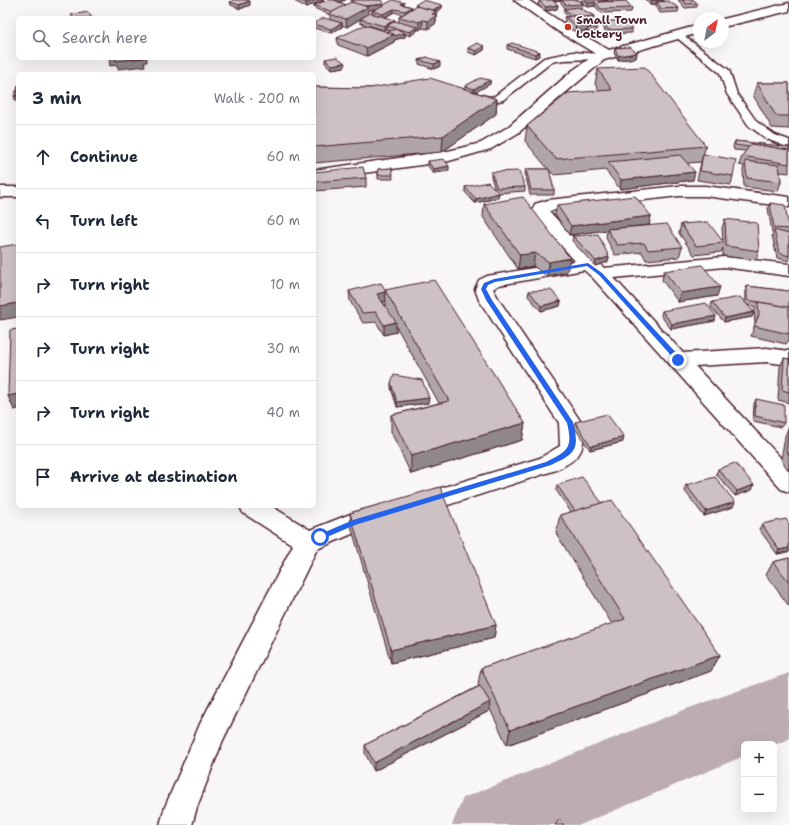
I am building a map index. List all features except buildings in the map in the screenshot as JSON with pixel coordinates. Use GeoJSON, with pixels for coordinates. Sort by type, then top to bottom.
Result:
{"type":"FeatureCollection","features":[{"type":"Feature","properties":{"kind":"street"},"geometry":{"type":"LineString","coordinates":[[520,0],[602,56]]}},
{"type":"Feature","properties":{"kind":"street"},"geometry":{"type":"LineString","coordinates":[[729,22],[789,7]]}},
{"type":"Feature","properties":{"kind":"street"},"geometry":{"type":"LineString","coordinates":[[316,175],[449,156],[486,146],[513,130],[577,74],[602,56],[693,30]]}},
{"type":"Feature","properties":{"kind":"street"},"geometry":{"type":"LineString","coordinates":[[789,202],[705,191],[679,191],[548,205],[541,208],[540,211],[789,483]]}},
{"type":"Feature","properties":{"kind":"street"},"geometry":{"type":"LineString","coordinates":[[0,192],[16,192]]}},
{"type":"Feature","properties":{"kind":"street"},"geometry":{"type":"LineString","coordinates":[[176,825],[180,807],[211,734],[294,567],[308,542],[353,523],[548,464],[565,456],[572,448],[573,437],[570,422],[489,300],[484,289],[486,284],[494,280],[594,269],[724,262],[789,270]]}},
{"type":"Feature","properties":{"kind":"street"},"geometry":{"type":"LineString","coordinates":[[678,360],[767,355],[789,358]]}},
{"type":"Feature","properties":{"kind":"street"},"geometry":{"type":"LineString","coordinates":[[255,508],[308,542]]}},
{"type":"Feature","properties":{"kind":"lane"},"geometry":{"type":"LineString","coordinates":[[679,34],[725,72],[732,94],[754,124],[771,137],[789,144]]}},
{"type":"Feature","properties":{"kind":"lane"},"geometry":{"type":"LineString","coordinates":[[480,98],[490,100],[499,98],[548,60],[557,56],[602,56]]}},
{"type":"Feature","properties":{"kind":"waterway"},"geometry":{"type":"LineString","coordinates":[[490,825],[689,743],[789,706]]}},
{"type":"Feature","properties":{"kind":"place","name":"Small Town Lottery"},"geometry":{"type":"Point","coordinates":[568,27]}},
{"type":"Feature","properties":{"kind":"route"},"geometry":{"type":"LineString","coordinates":[[320,537],[353,523],[425,503],[548,464],[565,456],[572,448],[573,437],[570,422],[489,300],[484,289],[486,284],[494,280],[588,264],[600,274],[678,360]]}}]}
